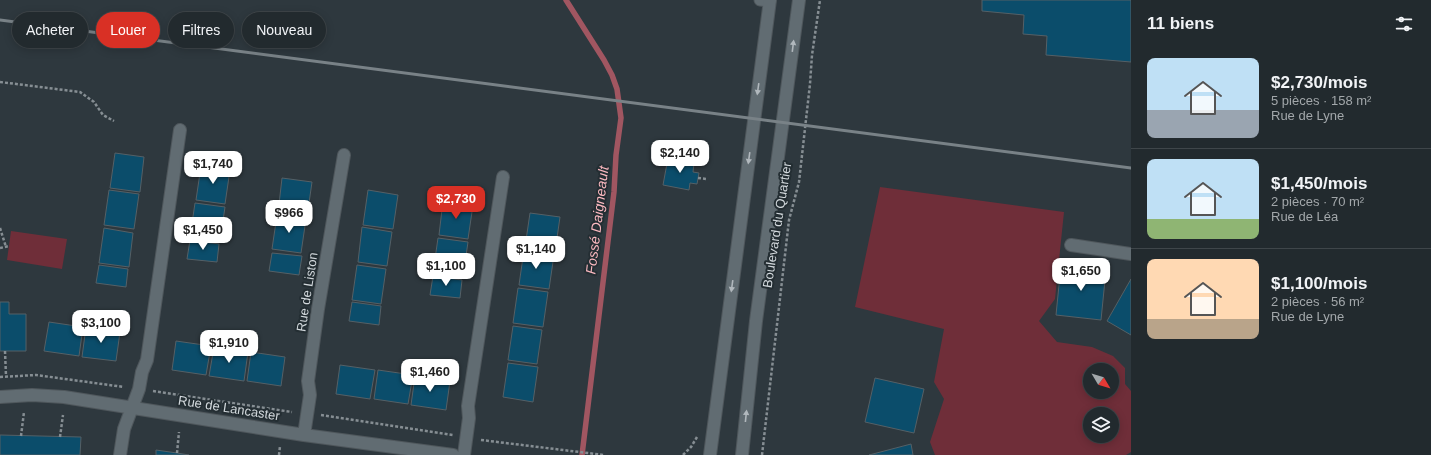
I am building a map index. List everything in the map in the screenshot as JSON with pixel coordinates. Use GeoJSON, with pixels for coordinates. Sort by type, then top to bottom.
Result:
{"type":"FeatureCollection","features":[{"type":"Feature","properties":{"kind":"street"},"geometry":{"type":"LineString","coordinates":[[710,455],[767,0]]}},
{"type":"Feature","properties":{"kind":"street","name":"Boulevard du Quartier"},"geometry":{"type":"LineString","coordinates":[[742,455],[756,321],[799,0]]}},
{"type":"Feature","properties":{"kind":"street"},"geometry":{"type":"LineString","coordinates":[[120,455],[124,430],[139,389],[142,372],[148,360],[180,130]]}},
{"type":"Feature","properties":{"kind":"street","name":"Rue de Liston"},"geometry":{"type":"LineString","coordinates":[[304,435],[310,395],[308,381],[312,352],[344,155]]}},
{"type":"Feature","properties":{"kind":"street"},"geometry":{"type":"LineString","coordinates":[[464,455],[469,418],[468,406],[503,177]]}},
{"type":"Feature","properties":{"kind":"street"},"geometry":{"type":"LineString","coordinates":[[1072,245],[1131,254]]}},
{"type":"Feature","properties":{"kind":"street","name":"Rue de Lancaster"},"geometry":{"type":"LineString","coordinates":[[0,397],[32,395],[64,397],[304,435],[453,455]]}},
{"type":"Feature","properties":{"kind":"path","name":"Boulevard du Quartier"},"geometry":{"type":"LineString","coordinates":[[762,455],[790,220],[799,182],[812,55],[820,0]]}},
{"type":"Feature","properties":{"kind":"path"},"geometry":{"type":"LineString","coordinates":[[0,82],[80,92],[94,102],[103,115],[114,121]]}},
{"type":"Feature","properties":{"kind":"path"},"geometry":{"type":"LineString","coordinates":[[698,178],[707,179]]}},
{"type":"Feature","properties":{"kind":"path"},"geometry":{"type":"LineString","coordinates":[[0,228],[8,246],[0,248]]}},
{"type":"Feature","properties":{"kind":"path"},"geometry":{"type":"LineString","coordinates":[[5,351],[6,376]]}},
{"type":"Feature","properties":{"kind":"path"},"geometry":{"type":"LineString","coordinates":[[0,377],[36,375],[130,388]]}},
{"type":"Feature","properties":{"kind":"path","name":"Rue de Lancaster"},"geometry":{"type":"LineString","coordinates":[[148,390],[298,412]]}},
{"type":"Feature","properties":{"kind":"path"},"geometry":{"type":"LineString","coordinates":[[21,436],[24,412]]}},
{"type":"Feature","properties":{"kind":"path"},"geometry":{"type":"LineString","coordinates":[[60,437],[63,415]]}},
{"type":"Feature","properties":{"kind":"path"},"geometry":{"type":"LineString","coordinates":[[315,415],[457,436]]}},
{"type":"Feature","properties":{"kind":"path"},"geometry":{"type":"LineString","coordinates":[[177,453],[179,432]]}},
{"type":"Feature","properties":{"kind":"path"},"geometry":{"type":"LineString","coordinates":[[684,454],[691,447],[696,438]]}},
{"type":"Feature","properties":{"kind":"path"},"geometry":{"type":"LineString","coordinates":[[478,440],[604,455]]}},
{"type":"Feature","properties":{"kind":"path"},"geometry":{"type":"LineString","coordinates":[[278,455],[280,446]]}},
{"type":"Feature","properties":{"kind":"shaded area"},"geometry":{"type":"Polygon","coordinates":[[[880,187],[1064,212],[1055,299],[1039,321],[1057,342],[1092,347],[1113,356],[1125,368],[1125,384],[1131,391],[1131,452],[1126,455],[935,455],[930,442],[944,399],[934,382],[944,329],[855,307],[880,187]]]}},
{"type":"Feature","properties":{"kind":"shaded area"},"geometry":{"type":"Polygon","coordinates":[[[11,231],[67,239],[62,269],[7,260],[11,231]]]}},
{"type":"Feature","properties":{"kind":"building"},"geometry":{"type":"Polygon","coordinates":[[[982,0],[1131,0],[1131,62],[1046,55],[1047,36],[1023,34],[1024,15],[982,11],[982,0]]]}},
{"type":"Feature","properties":{"kind":"building"},"geometry":{"type":"Polygon","coordinates":[[[115,153],[144,157],[140,192],[110,188],[115,153]]]}},
{"type":"Feature","properties":{"kind":"building"},"geometry":{"type":"Polygon","coordinates":[[[668,158],[694,163],[693,172],[699,173],[697,184],[690,183],[689,190],[663,185],[668,158]]]}},
{"type":"Feature","properties":{"kind":"building"},"geometry":{"type":"Polygon","coordinates":[[[201,166],[230,170],[225,204],[196,200],[201,166]]]}},
{"type":"Feature","properties":{"kind":"building"},"geometry":{"type":"Polygon","coordinates":[[[282,178],[312,182],[307,217],[278,213],[282,178]]]}},
{"type":"Feature","properties":{"kind":"building"},"geometry":{"type":"Polygon","coordinates":[[[109,190],[139,194],[134,229],[104,225],[109,190]]]}},
{"type":"Feature","properties":{"kind":"building"},"geometry":{"type":"Polygon","coordinates":[[[368,190],[398,195],[393,229],[363,225],[368,190]]]}},
{"type":"Feature","properties":{"kind":"building"},"geometry":{"type":"Polygon","coordinates":[[[443,201],[473,205],[468,239],[439,235],[443,201]]]}},
{"type":"Feature","properties":{"kind":"building"},"geometry":{"type":"Polygon","coordinates":[[[195,203],[225,207],[220,241],[190,237],[195,203]]]}},
{"type":"Feature","properties":{"kind":"building"},"geometry":{"type":"Polygon","coordinates":[[[530,213],[560,217],[555,252],[525,247],[530,213]]]}},
{"type":"Feature","properties":{"kind":"building"},"geometry":{"type":"Polygon","coordinates":[[[277,215],[306,219],[301,253],[272,249],[277,215]]]}},
{"type":"Feature","properties":{"kind":"building"},"geometry":{"type":"Polygon","coordinates":[[[362,227],[392,232],[387,266],[358,262],[362,227]]]}},
{"type":"Feature","properties":{"kind":"building"},"geometry":{"type":"Polygon","coordinates":[[[104,228],[133,233],[129,267],[99,263],[104,228]]]}},
{"type":"Feature","properties":{"kind":"building"},"geometry":{"type":"Polygon","coordinates":[[[438,238],[468,242],[463,277],[433,273],[438,238]]]}},
{"type":"Feature","properties":{"kind":"building"},"geometry":{"type":"Polygon","coordinates":[[[190,240],[219,244],[217,262],[187,259],[190,240]]]}},
{"type":"Feature","properties":{"kind":"building"},"geometry":{"type":"Polygon","coordinates":[[[524,250],[554,255],[549,289],[519,285],[524,250]]]}},
{"type":"Feature","properties":{"kind":"building"},"geometry":{"type":"Polygon","coordinates":[[[272,253],[302,256],[299,275],[269,271],[272,253]]]}},
{"type":"Feature","properties":{"kind":"building"},"geometry":{"type":"Polygon","coordinates":[[[99,265],[128,269],[126,287],[96,283],[99,265]]]}},
{"type":"Feature","properties":{"kind":"building"},"geometry":{"type":"Polygon","coordinates":[[[357,265],[386,269],[381,304],[352,300],[357,265]]]}},
{"type":"Feature","properties":{"kind":"building"},"geometry":{"type":"Polygon","coordinates":[[[1061,265],[1106,270],[1101,320],[1056,315],[1061,265]]]}},
{"type":"Feature","properties":{"kind":"building"},"geometry":{"type":"Polygon","coordinates":[[[433,276],[462,280],[460,298],[430,295],[433,276]]]}},
{"type":"Feature","properties":{"kind":"building"},"geometry":{"type":"Polygon","coordinates":[[[1131,279],[1131,335],[1107,321],[1131,279]]]}},
{"type":"Feature","properties":{"kind":"building"},"geometry":{"type":"Polygon","coordinates":[[[518,288],[548,292],[543,327],[513,323],[518,288]]]}},
{"type":"Feature","properties":{"kind":"building"},"geometry":{"type":"Polygon","coordinates":[[[0,302],[9,302],[9,314],[26,314],[26,351],[0,351],[0,302]]]}},
{"type":"Feature","properties":{"kind":"building"},"geometry":{"type":"Polygon","coordinates":[[[352,302],[381,306],[379,325],[349,321],[352,302]]]}},
{"type":"Feature","properties":{"kind":"building"},"geometry":{"type":"Polygon","coordinates":[[[49,322],[83,327],[79,356],[44,351],[49,322]]]}},
{"type":"Feature","properties":{"kind":"building"},"geometry":{"type":"Polygon","coordinates":[[[513,326],[542,330],[537,364],[508,360],[513,326]]]}},
{"type":"Feature","properties":{"kind":"building"},"geometry":{"type":"Polygon","coordinates":[[[86,327],[120,332],[116,361],[82,357],[86,327]]]}},
{"type":"Feature","properties":{"kind":"building"},"geometry":{"type":"Polygon","coordinates":[[[176,341],[211,346],[206,375],[172,370],[176,341]]]}},
{"type":"Feature","properties":{"kind":"building"},"geometry":{"type":"Polygon","coordinates":[[[214,347],[248,352],[244,381],[209,376],[214,347]]]}},
{"type":"Feature","properties":{"kind":"building"},"geometry":{"type":"Polygon","coordinates":[[[251,352],[285,357],[281,386],[247,381],[251,352]]]}},
{"type":"Feature","properties":{"kind":"building"},"geometry":{"type":"Polygon","coordinates":[[[508,363],[538,367],[533,402],[503,397],[508,363]]]}},
{"type":"Feature","properties":{"kind":"building"},"geometry":{"type":"Polygon","coordinates":[[[340,365],[375,370],[370,399],[336,394],[340,365]]]}},
{"type":"Feature","properties":{"kind":"building"},"geometry":{"type":"Polygon","coordinates":[[[378,370],[413,375],[408,404],[374,399],[378,370]]]}},
{"type":"Feature","properties":{"kind":"building"},"geometry":{"type":"Polygon","coordinates":[[[415,376],[450,381],[446,410],[411,405],[415,376]]]}},
{"type":"Feature","properties":{"kind":"building"},"geometry":{"type":"Polygon","coordinates":[[[875,378],[924,389],[914,433],[865,422],[875,378]]]}},
{"type":"Feature","properties":{"kind":"building"},"geometry":{"type":"Polygon","coordinates":[[[0,435],[81,437],[80,455],[0,455],[0,435]]]}},
{"type":"Feature","properties":{"kind":"building"},"geometry":{"type":"Polygon","coordinates":[[[911,444],[913,455],[869,455],[911,444]]]}},
{"type":"Feature","properties":{"kind":"building"},"geometry":{"type":"Polygon","coordinates":[[[156,450],[177,453],[189,455],[156,455],[156,450]]]}},
{"type":"Feature","properties":{"kind":"waterway","name":"Fossé Daigneault"},"geometry":{"type":"LineString","coordinates":[[566,0],[612,75],[617,89],[621,118],[616,155],[614,192],[582,455]]}},
{"type":"Feature","properties":{"kind":"railway"},"geometry":{"type":"LineString","coordinates":[[0,20],[1131,168]]}}]}
